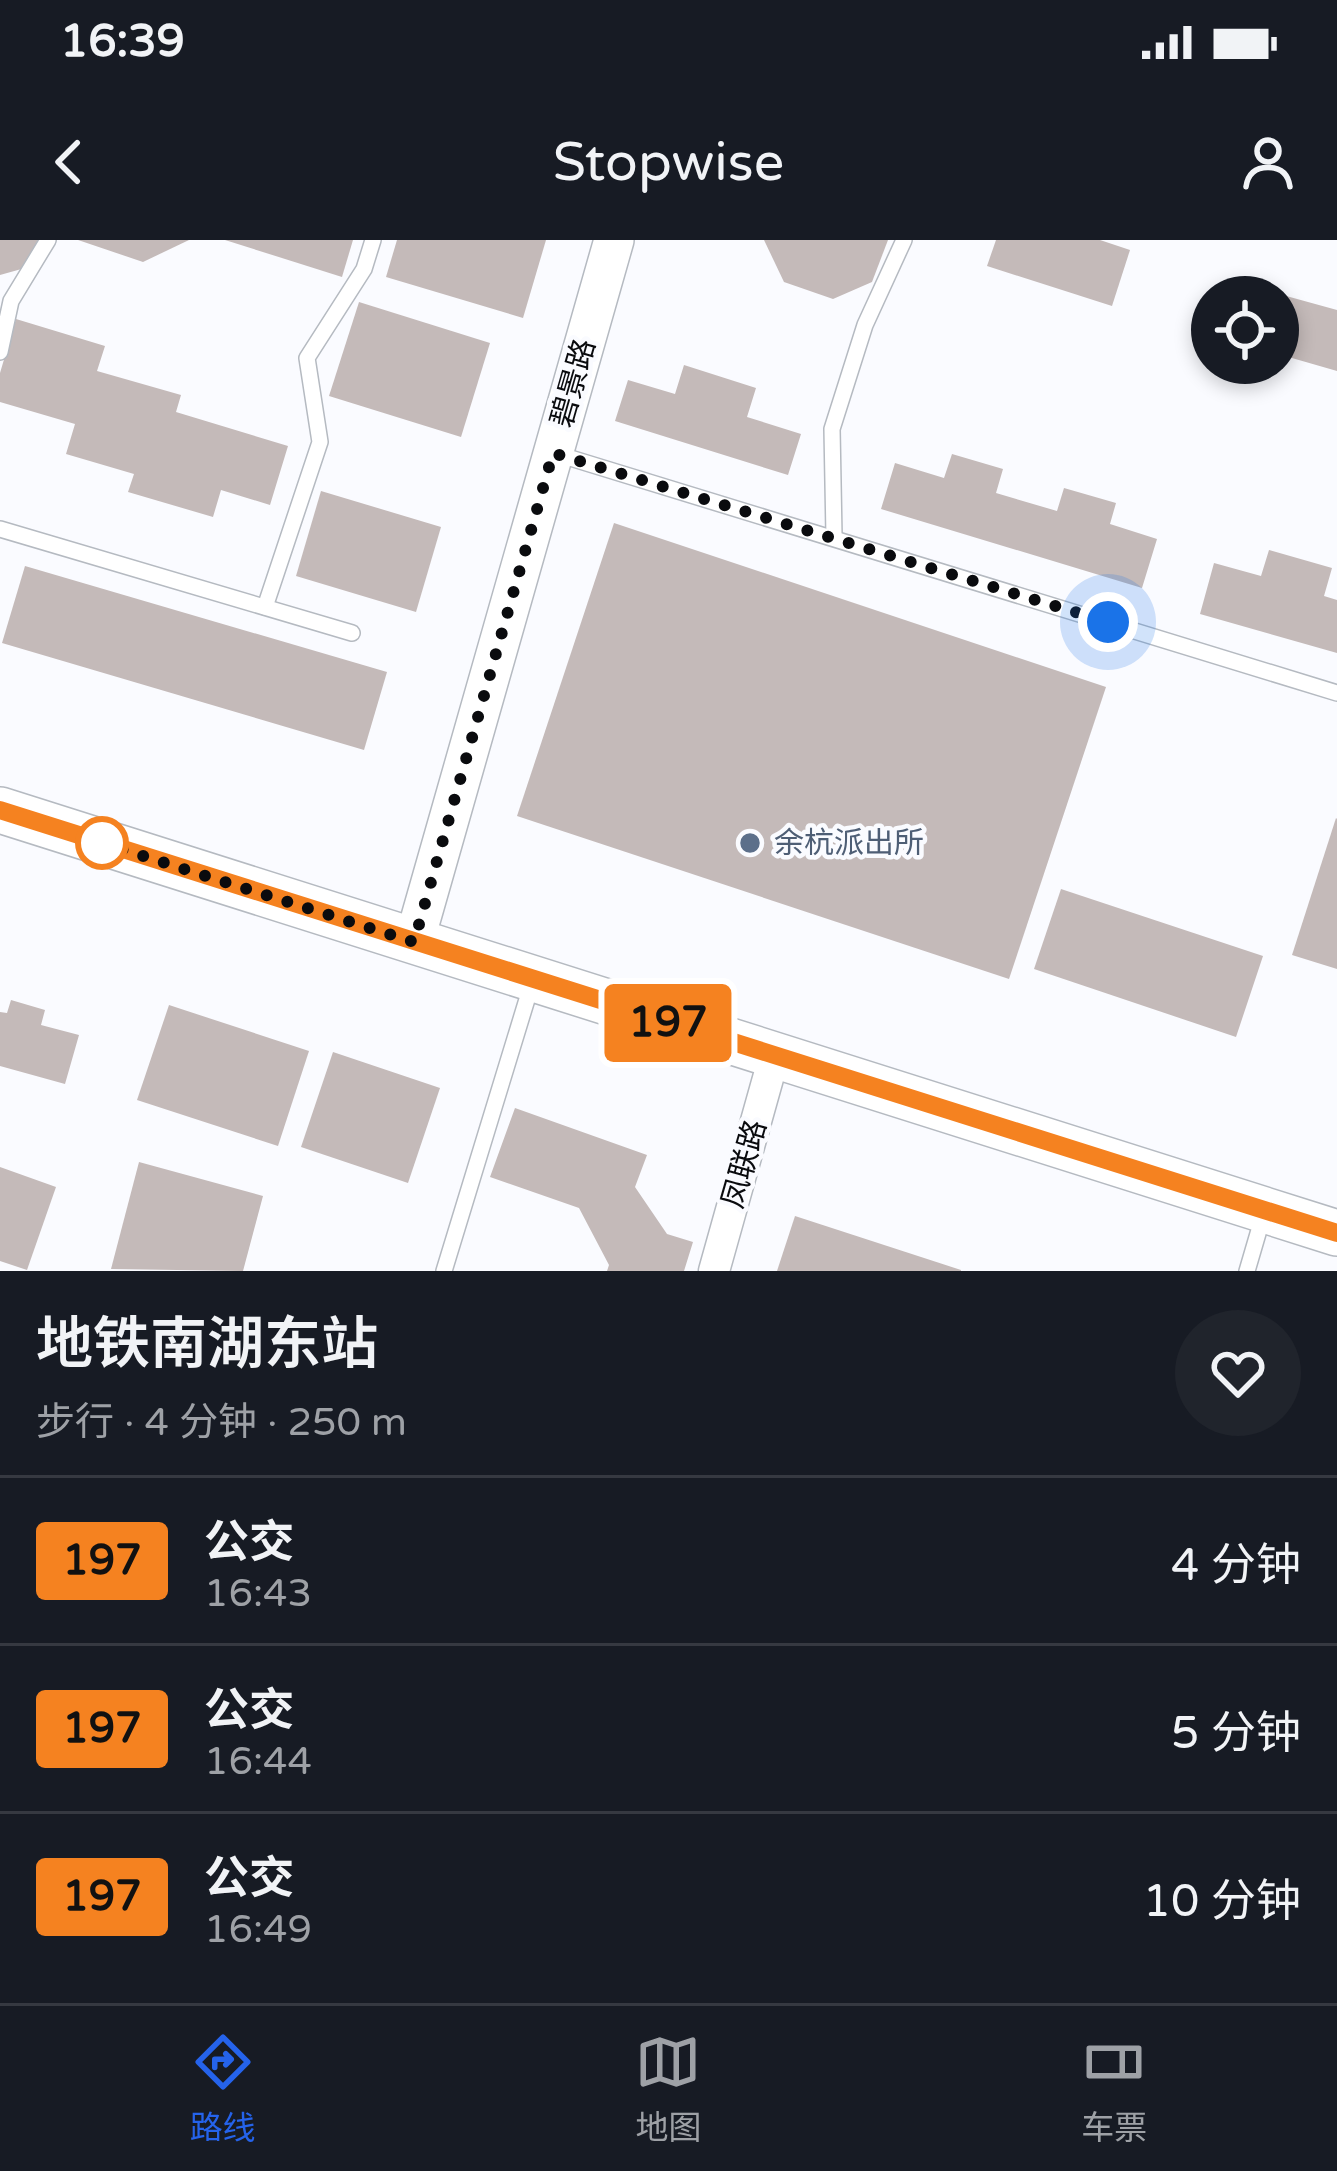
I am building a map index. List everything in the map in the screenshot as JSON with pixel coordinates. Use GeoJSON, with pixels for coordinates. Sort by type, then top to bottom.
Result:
{"type":"FeatureCollection","features":[{"type":"Feature","properties":{"kind":"main road"},"geometry":{"type":"LineString","coordinates":[[0,810],[1337,1233]]}},
{"type":"Feature","properties":{"kind":"street","name":"碧景路"},"geometry":{"type":"LineString","coordinates":[[414,942],[614,240]]}},
{"type":"Feature","properties":{"kind":"street","name":"凤联路"},"geometry":{"type":"LineString","coordinates":[[714,1271],[774,1057]]}},
{"type":"Feature","properties":{"kind":"lane"},"geometry":{"type":"LineString","coordinates":[[0,352],[11,301],[48,240]]}},
{"type":"Feature","properties":{"kind":"lane"},"geometry":{"type":"LineString","coordinates":[[265,607],[320,442],[307,358],[364,269],[373,240]]}},
{"type":"Feature","properties":{"kind":"lane"},"geometry":{"type":"LineString","coordinates":[[834,536],[832,429],[865,325],[904,240]]}},
{"type":"Feature","properties":{"kind":"lane"},"geometry":{"type":"LineString","coordinates":[[553,453],[1337,693]]}},
{"type":"Feature","properties":{"kind":"lane"},"geometry":{"type":"LineString","coordinates":[[0,529],[352,633]]}},
{"type":"Feature","properties":{"kind":"lane"},"geometry":{"type":"LineString","coordinates":[[444,1271],[532,980]]}},
{"type":"Feature","properties":{"kind":"lane"},"geometry":{"type":"LineString","coordinates":[[1247,1271],[1265,1210]]}},
{"type":"Feature","properties":{"kind":"building"},"geometry":{"type":"Polygon","coordinates":[[[0,240],[39,240],[25,268],[0,275],[0,240]]]}},
{"type":"Feature","properties":{"kind":"building"},"geometry":{"type":"Polygon","coordinates":[[[78,240],[189,240],[143,262],[78,240]]]}},
{"type":"Feature","properties":{"kind":"building"},"geometry":{"type":"Polygon","coordinates":[[[225,240],[353,240],[342,277],[225,240]]]}},
{"type":"Feature","properties":{"kind":"building"},"geometry":{"type":"Polygon","coordinates":[[[397,240],[546,240],[523,318],[386,277],[397,240]]]}},
{"type":"Feature","properties":{"kind":"building"},"geometry":{"type":"Polygon","coordinates":[[[764,240],[888,240],[872,282],[833,299],[784,282],[764,240]]]}},
{"type":"Feature","properties":{"kind":"building"},"geometry":{"type":"Polygon","coordinates":[[[996,240],[1100,240],[1130,250],[1112,306],[987,266],[996,240]]]}},
{"type":"Feature","properties":{"kind":"building"},"geometry":{"type":"Polygon","coordinates":[[[1299,300],[1337,310],[1337,371],[1299,360],[1299,300]]]}},
{"type":"Feature","properties":{"kind":"building"},"geometry":{"type":"Polygon","coordinates":[[[359,302],[490,343],[461,437],[329,396],[359,302]]]}},
{"type":"Feature","properties":{"kind":"building"},"geometry":{"type":"Polygon","coordinates":[[[16,319],[105,346],[97,371],[181,395],[176,412],[288,446],[270,505],[221,490],[213,517],[128,492],[134,474],[66,454],[75,424],[0,402],[0,373],[16,319]]]}},
{"type":"Feature","properties":{"kind":"building"},"geometry":{"type":"Polygon","coordinates":[[[684,365],[756,388],[747,417],[801,434],[788,475],[615,421],[628,380],[675,394],[684,365]]]}},
{"type":"Feature","properties":{"kind":"building"},"geometry":{"type":"Polygon","coordinates":[[[952,454],[1003,469],[996,493],[1057,511],[1064,488],[1116,503],[1110,524],[1157,539],[1142,588],[881,509],[895,463],[944,478],[952,454]]]}},
{"type":"Feature","properties":{"kind":"building"},"geometry":{"type":"Polygon","coordinates":[[[321,491],[441,527],[416,612],[296,576],[321,491]]]}},
{"type":"Feature","properties":{"kind":"building"},"geometry":{"type":"Polygon","coordinates":[[[614,523],[1106,687],[1009,979],[517,816],[614,523]]]}},
{"type":"Feature","properties":{"kind":"building"},"geometry":{"type":"Polygon","coordinates":[[[1269,550],[1332,568],[1324,596],[1337,600],[1337,653],[1200,614],[1214,563],[1261,576],[1269,550]]]}},
{"type":"Feature","properties":{"kind":"building"},"geometry":{"type":"Polygon","coordinates":[[[25,566],[387,672],[364,750],[2,643],[25,566]]]}},
{"type":"Feature","properties":{"kind":"building"},"geometry":{"type":"Polygon","coordinates":[[[1337,819],[1337,969],[1292,955],[1337,819]]]}},
{"type":"Feature","properties":{"kind":"building"},"geometry":{"type":"Polygon","coordinates":[[[1061,889],[1263,956],[1236,1037],[1034,969],[1061,889]]]}},
{"type":"Feature","properties":{"kind":"building"},"geometry":{"type":"Polygon","coordinates":[[[11,1000],[45,1010],[41,1025],[79,1035],[65,1084],[0,1066],[0,1012],[7,1013],[11,1000]]]}},
{"type":"Feature","properties":{"kind":"building"},"geometry":{"type":"Polygon","coordinates":[[[169,1005],[309,1051],[278,1146],[137,1100],[169,1005]]]}},
{"type":"Feature","properties":{"kind":"building"},"geometry":{"type":"Polygon","coordinates":[[[333,1052],[440,1088],[408,1183],[301,1147],[333,1052]]]}},
{"type":"Feature","properties":{"kind":"building"},"geometry":{"type":"Polygon","coordinates":[[[515,1108],[647,1155],[635,1187],[667,1234],[693,1242],[684,1271],[607,1271],[609,1265],[579,1208],[490,1177],[515,1108]]]}},
{"type":"Feature","properties":{"kind":"building"},"geometry":{"type":"Polygon","coordinates":[[[139,1162],[263,1196],[243,1271],[111,1269],[139,1162]]]}},
{"type":"Feature","properties":{"kind":"building"},"geometry":{"type":"Polygon","coordinates":[[[0,1167],[56,1187],[27,1270],[0,1261],[0,1167]]]}},
{"type":"Feature","properties":{"kind":"building"},"geometry":{"type":"Polygon","coordinates":[[[795,1216],[961,1270],[961,1271],[777,1271],[795,1216]]]}},
{"type":"Feature","properties":{"kind":"bus line","name":"197"},"geometry":{"type":"LineString","coordinates":[[0,810],[1337,1233]]}},
{"type":"Feature","properties":{"kind":"place","name":"余杭派出所"},"geometry":{"type":"Point","coordinates":[750,843]}},
{"type":"Feature","properties":{"kind":"route"},"geometry":{"type":"LineString","coordinates":[[102,843],[98,842],[414,942],[553,453],[1108,622]]}}]}
